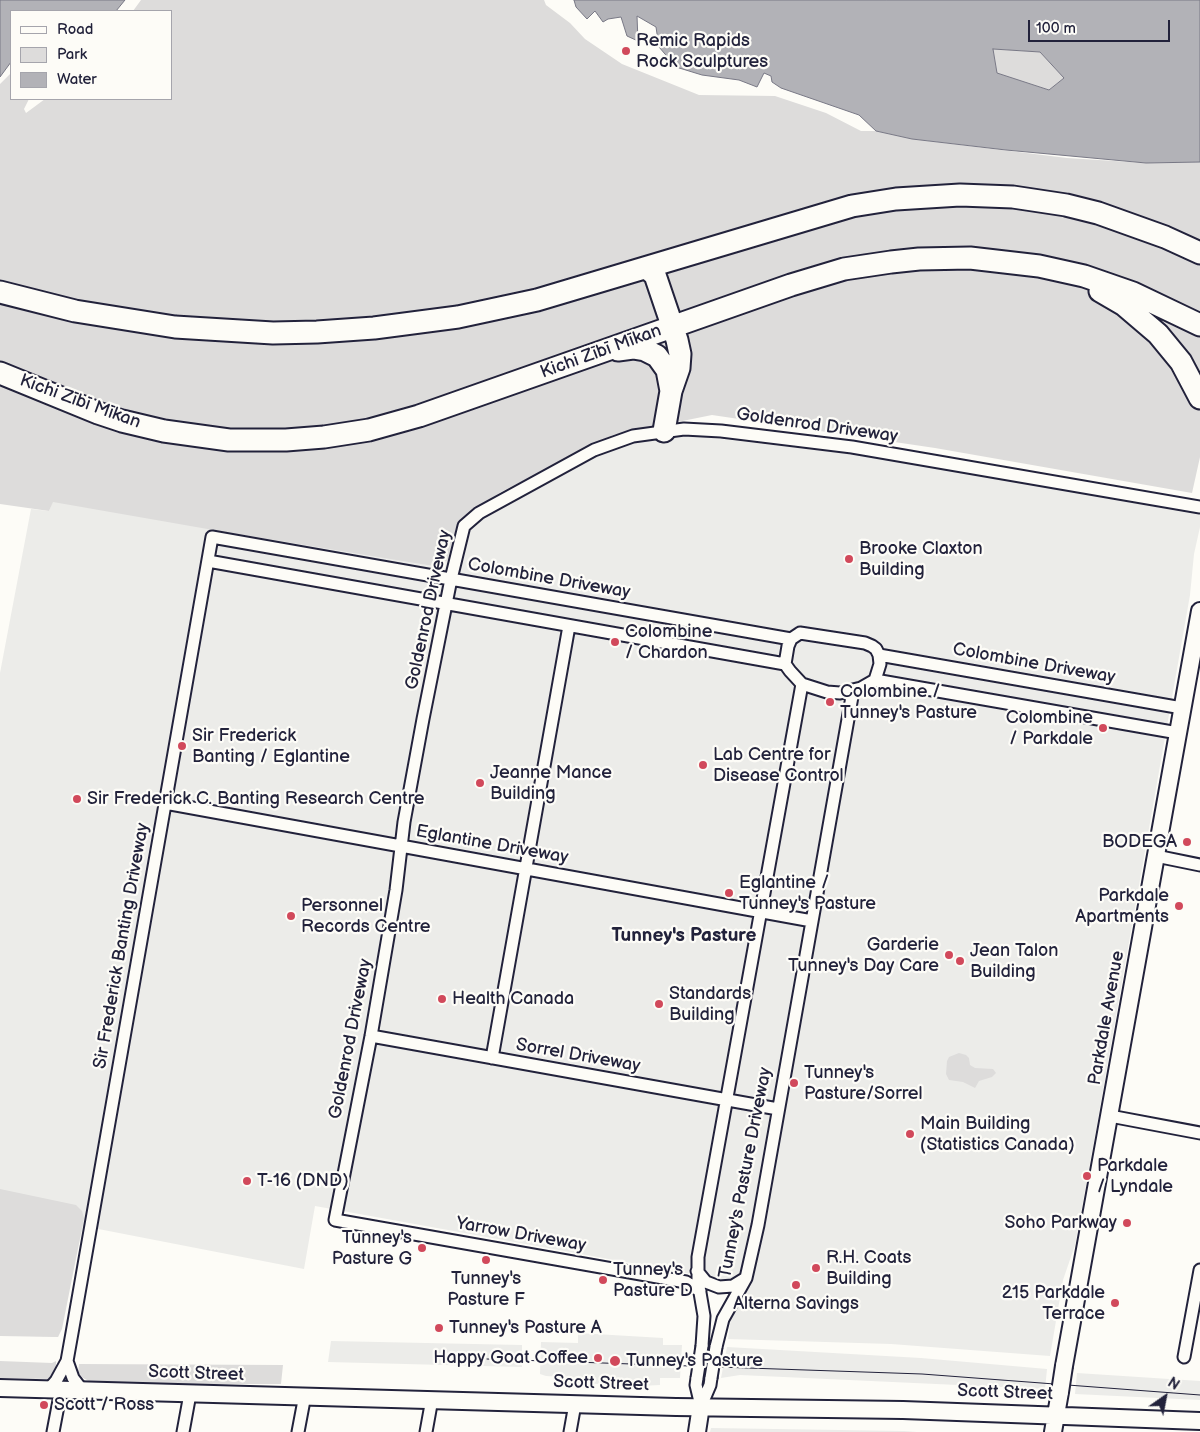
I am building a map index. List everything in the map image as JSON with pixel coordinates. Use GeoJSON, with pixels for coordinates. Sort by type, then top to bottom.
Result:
{"type":"FeatureCollection","features":[{"type":"Feature","properties":{"kind":"highway"},"geometry":{"type":"LineString","coordinates":[[0,292],[75,311],[148,324],[227,331],[317,332],[374,328],[458,317],[537,300],[852,206],[896,199],[960,195],[1013,197],[1066,205],[1147,230],[1200,253]]}},
{"type":"Feature","properties":{"kind":"highway","name":"Kichi Zībī Mīkan"},"geometry":{"type":"LineString","coordinates":[[0,373],[122,421],[186,435],[229,440],[270,441],[324,437],[369,430],[444,407],[791,284],[844,269],[875,264],[919,259],[970,258],[1053,268],[1084,276],[1133,293],[1200,325]]}},
{"type":"Feature","properties":{"kind":"highway"},"geometry":{"type":"LineString","coordinates":[[647,268],[655,275],[680,354],[664,431]]}},
{"type":"Feature","properties":{"kind":"highway"},"geometry":{"type":"LineString","coordinates":[[1053,268],[1116,299],[1150,326],[1177,357],[1200,398]]}},
{"type":"Feature","properties":{"kind":"highway"},"geometry":{"type":"LineString","coordinates":[[606,350],[633,348],[651,353],[661,360],[667,370],[672,391]]}},
{"type":"Feature","properties":{"kind":"main road","name":"Parkdale Avenue"},"geometry":{"type":"LineString","coordinates":[[1053,1432],[1200,611]]}},
{"type":"Feature","properties":{"kind":"main road","name":"Scott Street"},"geometry":{"type":"LineString","coordinates":[[0,1388],[288,1397],[305,1395],[575,1404],[1056,1414],[1171,1426],[1200,1421]]}},
{"type":"Feature","properties":{"kind":"main road"},"geometry":{"type":"LineString","coordinates":[[697,1432],[701,1406]]}},
{"type":"Feature","properties":{"kind":"street","name":"Goldenrod Driveway"},"geometry":{"type":"LineString","coordinates":[[334,1220],[371,1036],[396,890],[401,846],[446,603],[462,532],[464,526],[473,517],[594,450],[633,436],[684,429],[711,430],[852,447],[1200,507]]}},
{"type":"Feature","properties":{"kind":"street","name":"Colombine Driveway"},"geometry":{"type":"LineString","coordinates":[[212,537],[791,639]]}},
{"type":"Feature","properties":{"kind":"street","name":"Sir Frederick Banting Driveway"},"geometry":{"type":"LineString","coordinates":[[55,1390],[54,1383],[67,1361],[212,537]]}},
{"type":"Feature","properties":{"kind":"street"},"geometry":{"type":"LineString","coordinates":[[208,561],[785,664],[802,684],[827,692],[853,691],[869,684],[875,680],[880,664],[879,655],[872,646],[806,633],[791,639],[785,664]]}},
{"type":"Feature","properties":{"kind":"street"},"geometry":{"type":"LineString","coordinates":[[492,1058],[569,626]]}},
{"type":"Feature","properties":{"kind":"street","name":"Colombine Driveway"},"geometry":{"type":"LineString","coordinates":[[879,655],[1182,708]]}},
{"type":"Feature","properties":{"kind":"street"},"geometry":{"type":"LineString","coordinates":[[875,680],[1178,733]]}},
{"type":"Feature","properties":{"kind":"street","name":"Tunney's Pasture Driveway"},"geometry":{"type":"LineString","coordinates":[[701,1406],[696,1385],[704,1316],[697,1271],[698,1257],[802,684]]}},
{"type":"Feature","properties":{"kind":"street","name":"Tunney's Pasture Driveway"},"geometry":{"type":"LineString","coordinates":[[701,1406],[710,1386],[716,1346],[723,1320],[746,1278],[758,1225],[853,691]]}},
{"type":"Feature","properties":{"kind":"street","name":"Eglantine Driveway"},"geometry":{"type":"LineString","coordinates":[[165,803],[812,921]]}},
{"type":"Feature","properties":{"kind":"street"},"geometry":{"type":"LineString","coordinates":[[1156,856],[1200,865]]}},
{"type":"Feature","properties":{"kind":"street","name":"Sorrel Driveway"},"geometry":{"type":"LineString","coordinates":[[371,1036],[778,1109]]}},
{"type":"Feature","properties":{"kind":"street"},"geometry":{"type":"LineString","coordinates":[[1110,1116],[1200,1133]]}},
{"type":"Feature","properties":{"kind":"street","name":"Yarrow Driveway"},"geometry":{"type":"LineString","coordinates":[[334,1220],[686,1282],[700,1291]]}},
{"type":"Feature","properties":{"kind":"street"},"geometry":{"type":"LineString","coordinates":[[1184,1357],[1200,1270]]}},
{"type":"Feature","properties":{"kind":"street"},"geometry":{"type":"LineString","coordinates":[[697,1271],[706,1282],[719,1287],[733,1286],[746,1278]]}},
{"type":"Feature","properties":{"kind":"street"},"geometry":{"type":"LineString","coordinates":[[67,1361],[72,1378],[83,1391]]}},
{"type":"Feature","properties":{"kind":"street"},"geometry":{"type":"LineString","coordinates":[[53,1432],[55,1390]]}},
{"type":"Feature","properties":{"kind":"street"},"geometry":{"type":"LineString","coordinates":[[183,1432],[190,1394]]}},
{"type":"Feature","properties":{"kind":"street"},"geometry":{"type":"LineString","coordinates":[[298,1432],[305,1395]]}},
{"type":"Feature","properties":{"kind":"street"},"geometry":{"type":"LineString","coordinates":[[426,1432],[432,1399]]}},
{"type":"Feature","properties":{"kind":"street"},"geometry":{"type":"LineString","coordinates":[[570,1432],[575,1404]]}},
{"type":"Feature","properties":{"kind":"shaded area","name":"Tunney's Pasture"},"geometry":{"type":"Polygon","coordinates":[[[696,436],[885,458],[1200,515],[1190,595],[1096,1130],[1075,1245],[1063,1280],[1050,1356],[891,1344],[728,1339],[736,1282],[315,1206],[304,1269],[83,1226],[58,1337],[0,1335],[0,673],[31,509],[49,511],[55,495],[433,566],[449,560],[463,562],[470,531],[483,517],[594,455],[650,439],[696,436]]]}},
{"type":"Feature","properties":{"kind":"shaded area"},"geometry":{"type":"Polygon","coordinates":[[[578,1333],[663,1338],[663,1345],[682,1345],[680,1378],[660,1378],[660,1385],[640,1386],[578,1383],[578,1378],[540,1374],[541,1342],[578,1343],[578,1333]]]}},
{"type":"Feature","properties":{"kind":"shaded area"},"geometry":{"type":"Polygon","coordinates":[[[331,1341],[522,1345],[522,1367],[328,1362],[331,1341]]]}},
{"type":"Feature","properties":{"kind":"shaded area"},"geometry":{"type":"Polygon","coordinates":[[[727,1347],[921,1358],[1047,1369],[1045,1389],[740,1375],[721,1378],[727,1347]]]}},
{"type":"Feature","properties":{"kind":"shaded area"},"geometry":{"type":"Polygon","coordinates":[[[1077,1373],[1200,1381],[1200,1400],[1075,1394],[1077,1373]]]}},
{"type":"Feature","properties":{"kind":"shaded area"},"geometry":{"type":"Polygon","coordinates":[[[711,1428],[904,1431],[917,1432],[710,1432],[711,1428]]]}},
{"type":"Feature","properties":{"kind":"green space"},"geometry":{"type":"Polygon","coordinates":[[[141,0],[544,0],[546,5],[570,23],[585,39],[622,64],[699,95],[775,96],[826,113],[861,131],[876,131],[912,139],[1067,158],[1146,163],[1200,162],[1200,457],[1192,493],[935,448],[712,415],[613,435],[501,492],[463,517],[456,528],[449,560],[433,566],[53,502],[49,511],[0,504],[0,84],[10,74],[10,100],[28,100],[24,109],[26,113],[44,100],[172,100],[172,10],[134,10],[141,0]]]}},
{"type":"Feature","properties":{"kind":"green space"},"geometry":{"type":"Polygon","coordinates":[[[993,49],[1040,52],[1064,78],[1049,90],[997,73],[993,49]]]}},
{"type":"Feature","properties":{"kind":"green space"},"geometry":{"type":"Polygon","coordinates":[[[959,1053],[966,1055],[969,1058],[970,1065],[975,1068],[993,1069],[996,1073],[992,1077],[979,1081],[975,1088],[963,1082],[949,1080],[946,1074],[947,1061],[949,1057],[959,1053]]]}},
{"type":"Feature","properties":{"kind":"green space"},"geometry":{"type":"Polygon","coordinates":[[[0,1189],[76,1205],[82,1211],[84,1218],[62,1329],[58,1337],[0,1336],[0,1189]]]}},
{"type":"Feature","properties":{"kind":"green space"},"geometry":{"type":"Polygon","coordinates":[[[0,1361],[52,1363],[56,1361],[56,1369],[48,1379],[0,1378],[0,1361]]]}},
{"type":"Feature","properties":{"kind":"green space"},"geometry":{"type":"Polygon","coordinates":[[[79,1364],[283,1365],[281,1384],[148,1384],[89,1381],[78,1372],[79,1364]]]}},
{"type":"Feature","properties":{"kind":"water"},"geometry":{"type":"Polygon","coordinates":[[[0,0],[125,0],[117,10],[10,10],[10,63],[0,77],[0,0]]]}},
{"type":"Feature","properties":{"kind":"water"},"geometry":{"type":"Polygon","coordinates":[[[574,0],[1200,0],[1200,162],[1146,163],[1006,150],[912,139],[876,131],[859,115],[781,88],[772,82],[771,76],[764,73],[757,87],[739,80],[702,75],[676,67],[659,47],[656,27],[637,16],[638,41],[627,36],[621,17],[608,19],[603,22],[595,11],[587,19],[576,7],[574,0]],[[993,49],[997,73],[1049,90],[1064,78],[1040,52],[993,49]]]}},
{"type":"Feature","properties":{"kind":"tram line"},"geometry":{"type":"LineString","coordinates":[[487,1359],[922,1374],[1200,1395]]}},
{"type":"Feature","properties":{"kind":"place","name":"Remic Rapids Rock Sculptures"},"geometry":{"type":"Point","coordinates":[626,51]}},
{"type":"Feature","properties":{"kind":"place","name":"Brooke Claxton Building"},"geometry":{"type":"Point","coordinates":[849,559]}},
{"type":"Feature","properties":{"kind":"place","name":"Colombine / Chardon"},"geometry":{"type":"Point","coordinates":[615,642]}},
{"type":"Feature","properties":{"kind":"place","name":"Colombine / Tunney's Pasture"},"geometry":{"type":"Point","coordinates":[830,702]}},
{"type":"Feature","properties":{"kind":"place","name":"Colombine / Parkdale"},"geometry":{"type":"Point","coordinates":[1103,728]}},
{"type":"Feature","properties":{"kind":"place","name":"Sir Frederick Banting / Eglantine"},"geometry":{"type":"Point","coordinates":[182,746]}},
{"type":"Feature","properties":{"kind":"place","name":"Lab Centre for Disease Control"},"geometry":{"type":"Point","coordinates":[703,765]}},
{"type":"Feature","properties":{"kind":"place","name":"Jeanne Mance Building"},"geometry":{"type":"Point","coordinates":[480,783]}},
{"type":"Feature","properties":{"kind":"place","name":"Sir Frederick C. Banting Research Centre"},"geometry":{"type":"Point","coordinates":[77,799]}},
{"type":"Feature","properties":{"kind":"place","name":"BODEGA"},"geometry":{"type":"Point","coordinates":[1187,842]}},
{"type":"Feature","properties":{"kind":"place","name":"Eglantine / Tunney's Pasture"},"geometry":{"type":"Point","coordinates":[729,893]}},
{"type":"Feature","properties":{"kind":"place","name":"Parkdale Apartments"},"geometry":{"type":"Point","coordinates":[1179,906]}},
{"type":"Feature","properties":{"kind":"place","name":"Personnel Records Centre"},"geometry":{"type":"Point","coordinates":[291,916]}},
{"type":"Feature","properties":{"kind":"place","name":"Garderie Tunney's Day Care"},"geometry":{"type":"Point","coordinates":[949,955]}},
{"type":"Feature","properties":{"kind":"place","name":"Jean Talon Building"},"geometry":{"type":"Point","coordinates":[960,961]}},
{"type":"Feature","properties":{"kind":"place","name":"Health Canada"},"geometry":{"type":"Point","coordinates":[442,999]}},
{"type":"Feature","properties":{"kind":"place","name":"Standards Building"},"geometry":{"type":"Point","coordinates":[659,1004]}},
{"type":"Feature","properties":{"kind":"place","name":"Tunney's Pasture/Sorrel"},"geometry":{"type":"Point","coordinates":[794,1083]}},
{"type":"Feature","properties":{"kind":"place","name":"Main Building (Statistics Canada)"},"geometry":{"type":"Point","coordinates":[910,1134]}},
{"type":"Feature","properties":{"kind":"place","name":"Parkdale / Lyndale"},"geometry":{"type":"Point","coordinates":[1087,1176]}},
{"type":"Feature","properties":{"kind":"place","name":"T-16 (DND)"},"geometry":{"type":"Point","coordinates":[247,1181]}},
{"type":"Feature","properties":{"kind":"place","name":"Soho Parkway"},"geometry":{"type":"Point","coordinates":[1127,1223]}},
{"type":"Feature","properties":{"kind":"place","name":"Tunney's Pasture G"},"geometry":{"type":"Point","coordinates":[422,1248]}},
{"type":"Feature","properties":{"kind":"place","name":"Tunney's Pasture F"},"geometry":{"type":"Point","coordinates":[486,1260]}},
{"type":"Feature","properties":{"kind":"place","name":"R.H. Coats Building"},"geometry":{"type":"Point","coordinates":[816,1268]}},
{"type":"Feature","properties":{"kind":"place","name":"Tunney's Pasture D"},"geometry":{"type":"Point","coordinates":[603,1280]}},
{"type":"Feature","properties":{"kind":"place","name":"Alterna Savings"},"geometry":{"type":"Point","coordinates":[796,1285]}},
{"type":"Feature","properties":{"kind":"place","name":"215 Parkdale Terrace"},"geometry":{"type":"Point","coordinates":[1115,1303]}},
{"type":"Feature","properties":{"kind":"place","name":"Tunney's Pasture A"},"geometry":{"type":"Point","coordinates":[439,1328]}},
{"type":"Feature","properties":{"kind":"place","name":"Happy Goat Coffee"},"geometry":{"type":"Point","coordinates":[598,1358]}},
{"type":"Feature","properties":{"kind":"place","name":"Tunney's Pasture"},"geometry":{"type":"Point","coordinates":[615,1361]}},
{"type":"Feature","properties":{"kind":"place","name":"Scott / Ross"},"geometry":{"type":"Point","coordinates":[44,1405]}},
{"type":"Feature","properties":{"kind":"district","name":"Tunney's Pasture"},"geometry":{"type":"Point","coordinates":[684,936]}}]}
